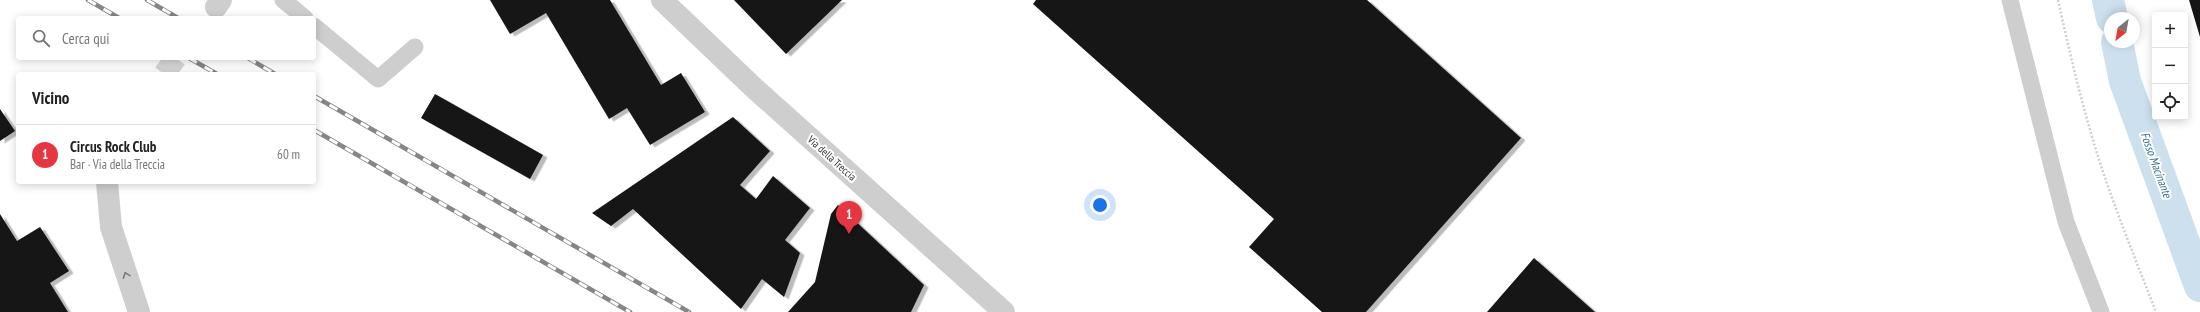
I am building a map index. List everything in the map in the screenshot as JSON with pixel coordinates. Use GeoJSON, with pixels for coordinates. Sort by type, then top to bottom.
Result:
{"type":"FeatureCollection","features":[{"type":"Feature","properties":{"kind":"street","name":"Via della Treccia"},"geometry":{"type":"LineString","coordinates":[[662,0],[753,87],[1004,312]]}},
{"type":"Feature","properties":{"kind":"street"},"geometry":{"type":"LineString","coordinates":[[107,184],[111,227],[139,312]]}},
{"type":"Feature","properties":{"kind":"lane"},"geometry":{"type":"LineString","coordinates":[[283,0],[303,16]]}},
{"type":"Feature","properties":{"kind":"lane"},"geometry":{"type":"LineString","coordinates":[[2010,0],[2066,222],[2101,312]]}},
{"type":"Feature","properties":{"kind":"lane"},"geometry":{"type":"LineString","coordinates":[[316,28],[378,79],[415,47]]}},
{"type":"Feature","properties":{"kind":"path"},"geometry":{"type":"LineString","coordinates":[[2058,0],[2074,71],[2096,150],[2122,226],[2156,312]]}},
{"type":"Feature","properties":{"kind":"building"},"geometry":{"type":"Polygon","coordinates":[[[490,0],[610,0],[661,85],[681,73],[705,112],[650,145],[627,108],[609,119],[546,13],[510,34],[490,0]]]}},
{"type":"Feature","properties":{"kind":"building"},"geometry":{"type":"Polygon","coordinates":[[[734,0],[842,0],[786,54],[734,0]]]}},
{"type":"Feature","properties":{"kind":"building"},"geometry":{"type":"Polygon","coordinates":[[[1036,0],[1367,0],[1521,138],[1366,312],[1322,312],[1249,247],[1274,219],[1033,4],[1036,0]]]}},
{"type":"Feature","properties":{"kind":"building"},"geometry":{"type":"Polygon","coordinates":[[[2189,0],[2200,0],[2200,37],[2189,0]]]}},
{"type":"Feature","properties":{"kind":"building"},"geometry":{"type":"Polygon","coordinates":[[[435,94],[543,155],[530,179],[421,118],[435,94]]]}},
{"type":"Feature","properties":{"kind":"building"},"geometry":{"type":"Polygon","coordinates":[[[0,109],[15,131],[0,141],[0,109]]]}},
{"type":"Feature","properties":{"kind":"building"},"geometry":{"type":"Polygon","coordinates":[[[733,117],[770,151],[740,185],[756,199],[773,176],[810,208],[785,240],[800,253],[784,297],[762,279],[741,309],[633,209],[611,226],[592,213],[733,117]]]}},
{"type":"Feature","properties":{"kind":"building"},"geometry":{"type":"Polygon","coordinates":[[[838,205],[924,285],[911,312],[788,312],[815,282],[831,214],[838,205]]]}},
{"type":"Feature","properties":{"kind":"building"},"geometry":{"type":"Polygon","coordinates":[[[0,214],[17,241],[40,227],[69,271],[50,283],[68,312],[0,312],[0,214]]]}},
{"type":"Feature","properties":{"kind":"building"},"geometry":{"type":"Polygon","coordinates":[[[1534,258],[1595,312],[1487,312],[1534,258]]]}},
{"type":"Feature","properties":{"kind":"waterway","name":"Fosso Macinante"},"geometry":{"type":"LineString","coordinates":[[2108,0],[2111,12]]}},
{"type":"Feature","properties":{"kind":"waterway","name":"Fosso Macinante"},"geometry":{"type":"LineString","coordinates":[[2118,48],[2125,81],[2200,286]]}},
{"type":"Feature","properties":{"kind":"tunnel"},"geometry":{"type":"LineString","coordinates":[[166,72],[174,60]]}},
{"type":"Feature","properties":{"kind":"railway"},"geometry":{"type":"LineString","coordinates":[[88,0],[116,16]]}},
{"type":"Feature","properties":{"kind":"railway"},"geometry":{"type":"LineString","coordinates":[[147,0],[175,16]]}},
{"type":"Feature","properties":{"kind":"railway"},"geometry":{"type":"LineString","coordinates":[[192,60],[214,72]]}},
{"type":"Feature","properties":{"kind":"railway"},"geometry":{"type":"LineString","coordinates":[[251,60],[272,72]]}},
{"type":"Feature","properties":{"kind":"railway"},"geometry":{"type":"LineString","coordinates":[[316,97],[689,312]]}},
{"type":"Feature","properties":{"kind":"railway"},"geometry":{"type":"LineString","coordinates":[[316,131],[630,312]]}},
{"type":"Feature","properties":{"kind":"place","name":"Circus Rock Club"},"geometry":{"type":"Point","coordinates":[849,234]}}]}
